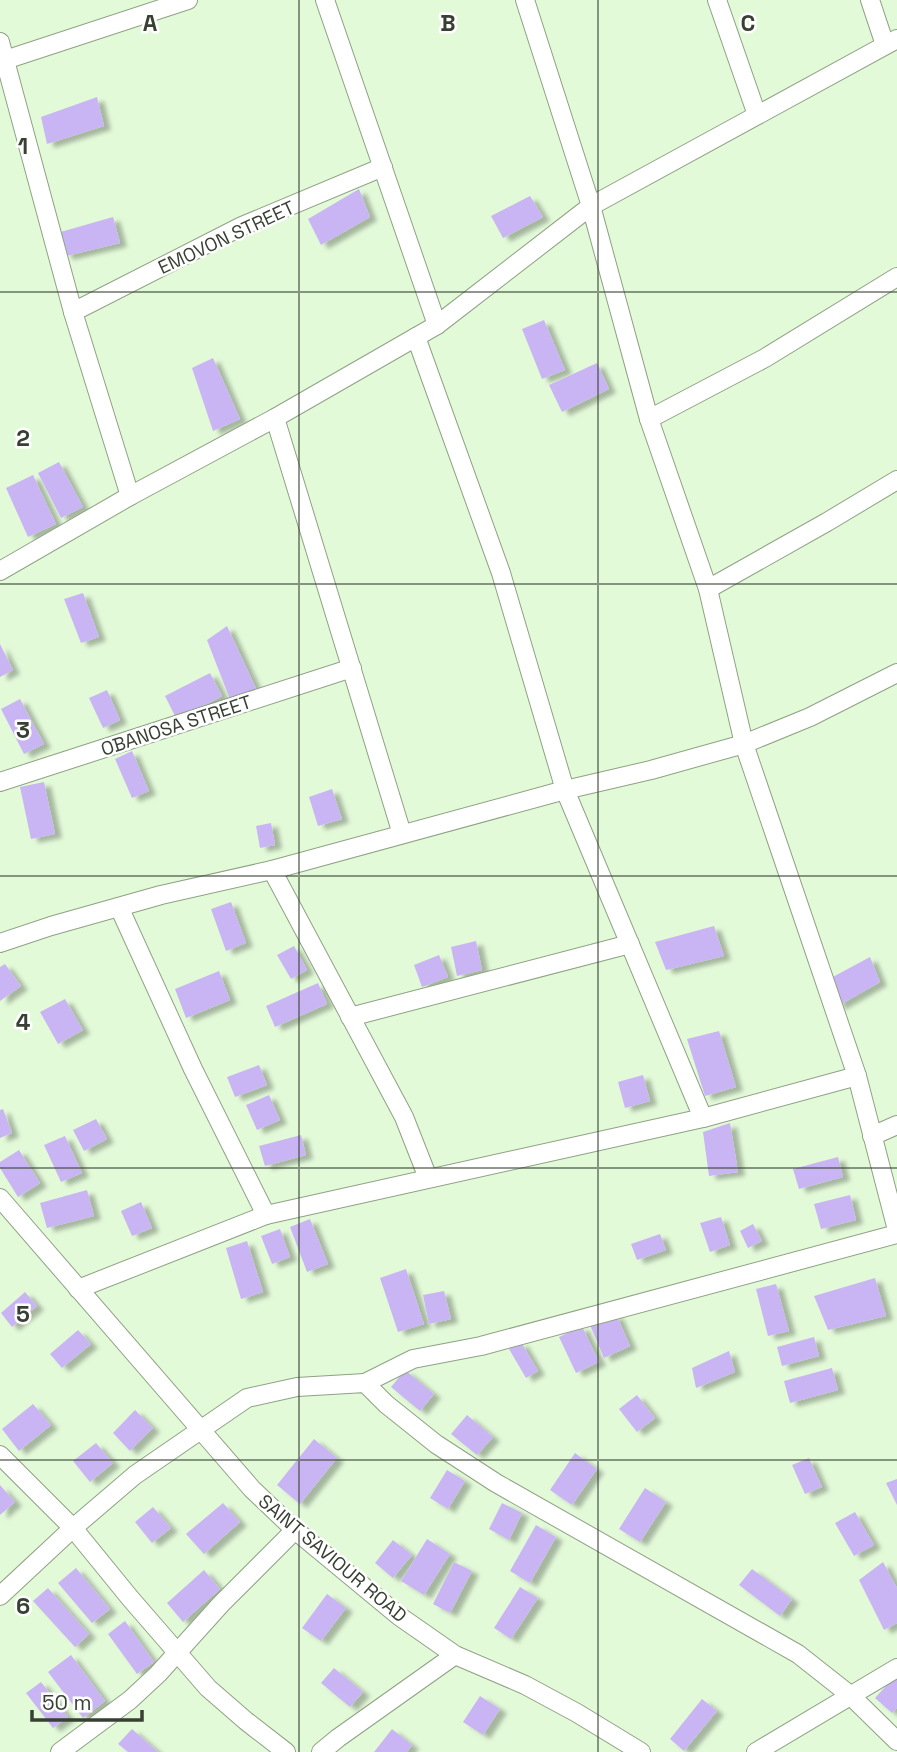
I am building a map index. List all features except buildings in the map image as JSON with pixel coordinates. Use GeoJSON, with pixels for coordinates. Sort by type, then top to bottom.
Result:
{"type":"FeatureCollection","features":[{"type":"Feature","properties":{"kind":"street"},"geometry":{"type":"LineString","coordinates":[[5,60],[188,0]]}},
{"type":"Feature","properties":{"kind":"street"},"geometry":{"type":"LineString","coordinates":[[325,0],[436,325]]}},
{"type":"Feature","properties":{"kind":"street"},"geometry":{"type":"LineString","coordinates":[[0,1596],[135,1475],[247,1398],[298,1387],[365,1383],[413,1359],[481,1346],[897,1232],[857,1076],[744,744],[708,589],[649,419],[591,206],[524,0]]}},
{"type":"Feature","properties":{"kind":"street"},"geometry":{"type":"LineString","coordinates":[[717,0],[757,115]]}},
{"type":"Feature","properties":{"kind":"street"},"geometry":{"type":"LineString","coordinates":[[0,571],[436,325],[591,206],[891,42],[870,0]]}},
{"type":"Feature","properties":{"kind":"street"},"geometry":{"type":"LineString","coordinates":[[0,42],[73,312],[130,496]]}},
{"type":"Feature","properties":{"kind":"street","name":"EMOVON STREET"},"geometry":{"type":"LineString","coordinates":[[73,312],[242,226],[383,167]]}},
{"type":"Feature","properties":{"kind":"street"},"geometry":{"type":"LineString","coordinates":[[649,419],[765,358],[897,277]]}},
{"type":"Feature","properties":{"kind":"street"},"geometry":{"type":"LineString","coordinates":[[416,337],[501,573],[565,790],[703,1118]]}},
{"type":"Feature","properties":{"kind":"street"},"geometry":{"type":"LineString","coordinates":[[275,418],[402,834]]}},
{"type":"Feature","properties":{"kind":"street"},"geometry":{"type":"LineString","coordinates":[[708,589],[897,480]]}},
{"type":"Feature","properties":{"kind":"street","name":"OBANOSA STREET"},"geometry":{"type":"LineString","coordinates":[[0,782],[352,668]]}},
{"type":"Feature","properties":{"kind":"street"},"geometry":{"type":"LineString","coordinates":[[0,943],[161,895],[272,870],[744,744],[810,717],[897,673]]}},
{"type":"Feature","properties":{"kind":"street"},"geometry":{"type":"LineString","coordinates":[[272,870],[404,1117],[428,1178]]}},
{"type":"Feature","properties":{"kind":"street"},"geometry":{"type":"LineString","coordinates":[[119,907],[193,1069],[266,1215]]}},
{"type":"Feature","properties":{"kind":"street"},"geometry":{"type":"LineString","coordinates":[[350,1017],[630,944]]}},
{"type":"Feature","properties":{"kind":"street"},"geometry":{"type":"LineString","coordinates":[[78,1289],[266,1215],[703,1118],[857,1076]]}},
{"type":"Feature","properties":{"kind":"street"},"geometry":{"type":"LineString","coordinates":[[872,1136],[897,1125]]}},
{"type":"Feature","properties":{"kind":"street","name":"SAINT SAVIOUR ROAD"},"geometry":{"type":"LineString","coordinates":[[0,1198],[252,1489],[295,1530],[399,1615],[455,1655],[525,1685],[640,1752]]}},
{"type":"Feature","properties":{"kind":"street"},"geometry":{"type":"LineString","coordinates":[[365,1383],[386,1404],[436,1444],[496,1483],[799,1654],[850,1695],[897,1741]]}},
{"type":"Feature","properties":{"kind":"street"},"geometry":{"type":"LineString","coordinates":[[0,1455],[73,1528],[177,1653],[218,1696],[286,1752]]}},
{"type":"Feature","properties":{"kind":"street"},"geometry":{"type":"LineString","coordinates":[[60,1752],[130,1700],[158,1674],[295,1530]]}},
{"type":"Feature","properties":{"kind":"street"},"geometry":{"type":"LineString","coordinates":[[321,1752],[455,1655]]}},
{"type":"Feature","properties":{"kind":"street"},"geometry":{"type":"LineString","coordinates":[[756,1752],[897,1668]]}}]}
